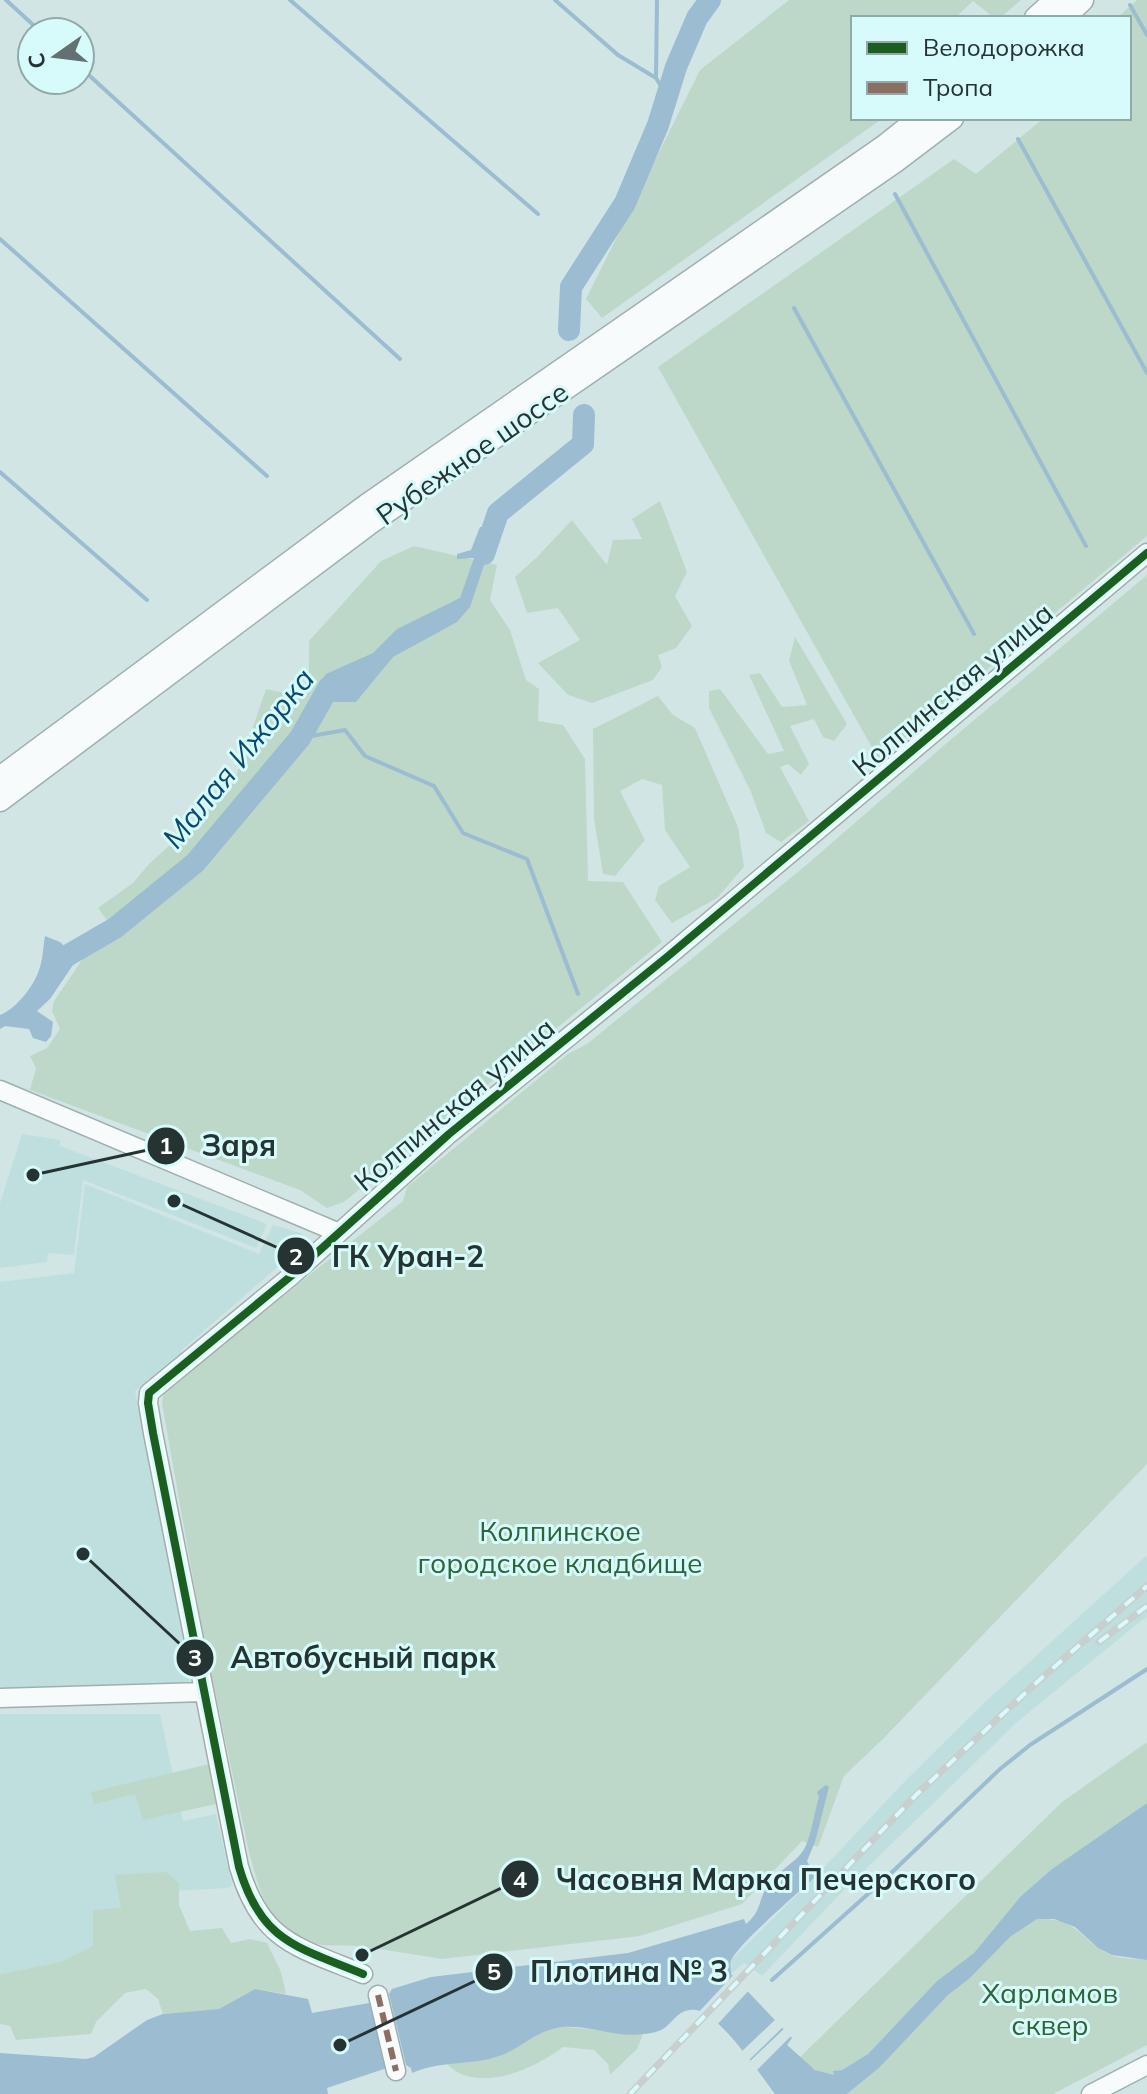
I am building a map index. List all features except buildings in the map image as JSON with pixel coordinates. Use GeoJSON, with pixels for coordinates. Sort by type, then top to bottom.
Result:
{"type":"FeatureCollection","features":[{"type":"Feature","properties":{"kind":"main road"},"geometry":{"type":"LineString","coordinates":[[1038,16],[1056,0]]}},
{"type":"Feature","properties":{"kind":"main road"},"geometry":{"type":"LineString","coordinates":[[1065,16],[1082,0]]}},
{"type":"Feature","properties":{"kind":"main road","name":"Рубежное шоссе"},"geometry":{"type":"LineString","coordinates":[[0,778],[366,506],[885,146],[918,120]]}},
{"type":"Feature","properties":{"kind":"main road","name":"Рубежное шоссе"},"geometry":{"type":"LineString","coordinates":[[0,800],[371,522],[894,162],[949,120]]}},
{"type":"Feature","properties":{"kind":"street","name":"Колпинская улица"},"geometry":{"type":"LineString","coordinates":[[363,1974],[293,1946],[272,1930],[255,1908],[239,1867],[153,1433],[149,1393],[291,1276],[449,1134],[691,938],[1147,553]]}},
{"type":"Feature","properties":{"kind":"street"},"geometry":{"type":"LineString","coordinates":[[0,1090],[337,1232]]}},
{"type":"Feature","properties":{"kind":"street"},"geometry":{"type":"LineString","coordinates":[[0,1698],[204,1692]]}},
{"type":"Feature","properties":{"kind":"street"},"geometry":{"type":"LineString","coordinates":[[378,1995],[396,2071]]}},
{"type":"Feature","properties":{"kind":"street"},"geometry":{"type":"LineString","coordinates":[[1091,2094],[1147,2065]]}},
{"type":"Feature","properties":{"kind":"shaded area"},"geometry":{"type":"Polygon","coordinates":[[[497,526],[470,607],[457,622],[393,657],[356,702],[332,702],[324,708],[314,699],[314,692],[326,674],[373,653],[397,629],[460,598],[474,558],[457,559],[457,554],[471,550],[480,527],[497,526]]]}},
{"type":"Feature","properties":{"kind":"shaded area"},"geometry":{"type":"Polygon","coordinates":[[[45,936],[60,942],[77,959],[50,999],[37,1011],[53,1022],[51,1036],[46,1042],[33,1038],[29,1029],[5,1026],[0,1029],[0,1015],[18,1002],[37,976],[45,936]]]}},
{"type":"Feature","properties":{"kind":"shaded area"},"geometry":{"type":"Polygon","coordinates":[[[22,1134],[60,1140],[60,1146],[267,1224],[256,1248],[83,1180],[74,1255],[48,1253],[47,1262],[0,1268],[0,1203],[22,1134]]]}},
{"type":"Feature","properties":{"kind":"shaded area"},"geometry":{"type":"Polygon","coordinates":[[[85,1184],[259,1254],[273,1225],[301,1233],[305,1238],[304,1244],[182,1350],[181,1355],[135,1391],[190,1674],[189,1688],[0,1692],[0,1282],[74,1273],[85,1184]]]}},
{"type":"Feature","properties":{"kind":"shaded area"},"geometry":{"type":"Polygon","coordinates":[[[1147,1555],[1147,1616],[1016,1723],[839,1895],[762,1976],[744,1963],[731,1974],[732,1959],[904,1782],[984,1703],[1147,1555]]]}},
{"type":"Feature","properties":{"kind":"shaded area"},"geometry":{"type":"Polygon","coordinates":[[[0,1714],[160,1714],[183,1821],[216,1814],[232,1885],[227,1888],[119,1894],[122,1909],[94,1946],[60,1962],[0,1974],[0,1714]]]}},
{"type":"Feature","properties":{"kind":"shaded area"},"geometry":{"type":"Polygon","coordinates":[[[826,1785],[829,1787],[807,1861],[815,1877],[744,1943],[731,1961],[731,1974],[792,2038],[787,2045],[815,2070],[834,2075],[833,2071],[842,2070],[868,2054],[937,1981],[974,1953],[1020,1897],[1052,1869],[1147,1803],[1147,1960],[1112,1955],[1098,1948],[1075,1927],[1054,1919],[1037,1919],[1010,1937],[969,1979],[948,1995],[879,2068],[847,2094],[775,2094],[727,2033],[696,2010],[680,2013],[661,2030],[650,2033],[633,2035],[583,2028],[554,2028],[502,2055],[480,2061],[434,2066],[412,2073],[406,2065],[389,1994],[392,1989],[431,1977],[628,1953],[744,1919],[746,1924],[755,1914],[770,1882],[806,1846],[819,1797],[817,1792],[826,1785]]]}},
{"type":"Feature","properties":{"kind":"shaded area"},"geometry":{"type":"Polygon","coordinates":[[[255,1989],[308,1999],[312,2013],[375,2002],[390,2067],[327,2088],[328,2094],[0,2094],[0,2053],[94,2057],[147,2020],[163,2014],[219,2009],[255,1989]]]}},
{"type":"Feature","properties":{"kind":"green space"},"geometry":{"type":"Polygon","coordinates":[[[789,0],[1021,0],[1002,16],[992,16],[973,1],[957,16],[851,16],[851,120],[880,120],[602,318],[586,299],[700,70],[789,0]]]}},
{"type":"Feature","properties":{"kind":"green space"},"geometry":{"type":"Polygon","coordinates":[[[1137,0],[1147,0],[1147,536],[879,760],[658,367],[954,159],[976,174],[1042,120],[1131,120],[1131,16],[1119,16],[1137,0]]]}},
{"type":"Feature","properties":{"kind":"green space"},"geometry":{"type":"Polygon","coordinates":[[[660,501],[687,572],[675,596],[692,626],[676,648],[658,655],[662,667],[653,680],[592,703],[568,695],[538,663],[580,640],[558,608],[527,613],[515,577],[572,520],[607,565],[613,540],[642,539],[632,519],[660,501]]]}},
{"type":"Feature","properties":{"kind":"green space"},"geometry":{"type":"Polygon","coordinates":[[[414,546],[497,565],[490,600],[510,630],[526,680],[539,689],[538,721],[563,725],[585,759],[588,881],[623,882],[662,942],[344,1202],[327,1208],[300,1190],[30,1090],[36,1068],[30,1056],[47,1048],[60,1029],[52,1011],[54,1001],[84,957],[117,934],[98,908],[133,883],[234,782],[266,689],[298,696],[309,677],[309,641],[381,561],[414,546]]]}},
{"type":"Feature","properties":{"kind":"green space","name":"Колпинское городское кладбище"},"geometry":{"type":"Polygon","coordinates":[[[1147,575],[1147,1464],[844,1776],[818,1847],[802,1841],[742,1904],[640,1936],[442,1959],[380,1949],[371,1950],[370,1955],[359,1950],[358,1946],[319,1945],[294,1936],[283,1928],[266,1904],[248,1848],[202,1629],[162,1403],[164,1390],[403,1201],[407,1187],[568,1054],[587,1044],[804,867],[1147,575]]]}},
{"type":"Feature","properties":{"kind":"green space"},"geometry":{"type":"Polygon","coordinates":[[[795,637],[847,724],[834,741],[823,737],[814,719],[790,726],[809,764],[801,775],[788,764],[780,767],[809,821],[781,842],[766,833],[751,792],[709,708],[709,691],[720,689],[768,754],[784,751],[749,675],[760,673],[782,707],[807,705],[789,661],[795,637]]]}},
{"type":"Feature","properties":{"kind":"green space"},"geometry":{"type":"Polygon","coordinates":[[[658,696],[673,715],[695,728],[738,827],[744,867],[717,898],[672,923],[655,900],[659,886],[690,867],[665,830],[662,785],[642,779],[620,791],[645,840],[615,876],[603,874],[594,819],[593,729],[658,696]]]}},
{"type":"Feature","properties":{"kind":"green space","name":"Харламов сквер"},"geometry":{"type":"Polygon","coordinates":[[[1147,1742],[1147,1803],[1052,1869],[1020,1897],[974,1953],[937,1981],[868,2054],[842,2070],[834,2071],[834,2075],[820,2072],[800,2057],[1062,1802],[1147,1742]]]}},
{"type":"Feature","properties":{"kind":"green space"},"geometry":{"type":"Polygon","coordinates":[[[209,1764],[216,1804],[143,1820],[135,1794],[94,1804],[91,1792],[209,1764]]]}},
{"type":"Feature","properties":{"kind":"green space"},"geometry":{"type":"Polygon","coordinates":[[[166,1872],[179,1883],[179,1905],[190,1931],[222,1928],[231,1943],[250,1939],[267,1943],[281,1972],[286,1994],[255,1989],[219,2009],[163,2014],[158,1999],[146,1989],[125,1993],[96,2022],[91,2034],[16,2040],[10,2026],[0,2024],[0,1974],[60,1962],[93,1946],[93,1910],[121,1908],[115,1875],[166,1872]]]}},
{"type":"Feature","properties":{"kind":"green space","name":"Харламов сквер"},"geometry":{"type":"Polygon","coordinates":[[[1037,1919],[1062,1922],[1114,1956],[1147,1960],[1147,2045],[1053,2094],[847,2094],[879,2068],[948,1995],[969,1979],[1010,1937],[1037,1919]]]}},
{"type":"Feature","properties":{"kind":"green space"},"geometry":{"type":"Polygon","coordinates":[[[566,2027],[643,2034],[637,2049],[610,2075],[608,2064],[594,2050],[563,2047],[536,2064],[504,2076],[473,2077],[459,2073],[447,2064],[503,2054],[549,2029],[566,2027]]]}},
{"type":"Feature","properties":{"kind":"pier"},"geometry":{"type":"Polygon","coordinates":[[[736,1972],[751,1988],[716,2026],[697,2014],[736,1972]]]}},
{"type":"Feature","properties":{"kind":"pier"},"geometry":{"type":"Polygon","coordinates":[[[779,2016],[786,2024],[746,2063],[739,2054],[779,2016]]]}},
{"type":"Feature","properties":{"kind":"pier"},"geometry":{"type":"Polygon","coordinates":[[[787,2026],[794,2033],[754,2073],[747,2064],[787,2026]]]}},
{"type":"Feature","properties":{"kind":"waterway"},"geometry":{"type":"LineString","coordinates":[[6,0],[24,16]]}},
{"type":"Feature","properties":{"kind":"waterway"},"geometry":{"type":"LineString","coordinates":[[290,0],[538,214]]}},
{"type":"Feature","properties":{"kind":"waterway"},"geometry":{"type":"LineString","coordinates":[[555,0],[618,55],[656,78]]}},
{"type":"Feature","properties":{"kind":"waterway"},"geometry":{"type":"LineString","coordinates":[[657,0],[656,78],[666,94]]}},
{"type":"Feature","properties":{"kind":"waterway","name":"Малая Ижорка"},"geometry":{"type":"LineString","coordinates":[[569,330],[571,287],[625,203],[658,125],[676,67],[697,18],[710,0]]}},
{"type":"Feature","properties":{"kind":"waterway"},"geometry":{"type":"LineString","coordinates":[[1130,5],[1147,35]]}},
{"type":"Feature","properties":{"kind":"waterway"},"geometry":{"type":"LineString","coordinates":[[96,82],[400,359]]}},
{"type":"Feature","properties":{"kind":"waterway"},"geometry":{"type":"LineString","coordinates":[[1018,139],[1147,373]]}},
{"type":"Feature","properties":{"kind":"waterway"},"geometry":{"type":"LineString","coordinates":[[895,194],[1086,546]]}},
{"type":"Feature","properties":{"kind":"waterway"},"geometry":{"type":"LineString","coordinates":[[0,239],[267,476]]}},
{"type":"Feature","properties":{"kind":"waterway"},"geometry":{"type":"LineString","coordinates":[[794,308],[974,634]]}},
{"type":"Feature","properties":{"kind":"waterway","name":"Малая Ижорка"},"geometry":{"type":"LineString","coordinates":[[484,554],[498,513],[583,444],[584,415]]}},
{"type":"Feature","properties":{"kind":"waterway"},"geometry":{"type":"LineString","coordinates":[[0,472],[147,600]]}},
{"type":"Feature","properties":{"kind":"waterway","name":"Малая Ижорка"},"geometry":{"type":"LineString","coordinates":[[53,972],[65,957],[115,928],[195,863],[300,738],[329,687],[338,682]]}},
{"type":"Feature","properties":{"kind":"waterway"},"geometry":{"type":"LineString","coordinates":[[300,738],[345,730],[365,756],[434,786],[463,833],[527,859],[578,994]]}},
{"type":"Feature","properties":{"kind":"waterway"},"geometry":{"type":"LineString","coordinates":[[772,1980],[888,1876],[1000,1769],[1030,1745],[1147,1669]]}},
{"type":"Feature","properties":{"kind":"railway"},"geometry":{"type":"LineString","coordinates":[[630,2094],[916,1795],[1036,1683],[1147,1586]]}},
{"type":"Feature","properties":{"kind":"railway"},"geometry":{"type":"LineString","coordinates":[[1099,1642],[1147,1606]]}},
{"type":"Feature","properties":{"kind":"marked path"},"geometry":{"type":"LineString","coordinates":[[378,1995],[396,2071]]}},
{"type":"Feature","properties":{"kind":"cycle path"},"geometry":{"type":"LineString","coordinates":[[363,1974],[284,1938],[258,1912],[248,1892],[239,1867],[153,1433],[149,1393],[291,1276],[449,1134],[667,957],[1147,553]]}},
{"type":"Feature","properties":{"kind":"place","name":"Заря"},"geometry":{"type":"Point","coordinates":[33,1175]}},
{"type":"Feature","properties":{"kind":"place","name":"ГК Уран-2"},"geometry":{"type":"Point","coordinates":[174,1201]}},
{"type":"Feature","properties":{"kind":"place","name":"Автобусный парк"},"geometry":{"type":"Point","coordinates":[83,1554]}},
{"type":"Feature","properties":{"kind":"place","name":"Часовня Марка Печерского"},"geometry":{"type":"Point","coordinates":[362,1955]}},
{"type":"Feature","properties":{"kind":"place","name":"Плотина № 3"},"geometry":{"type":"Point","coordinates":[340,2045]}}]}
